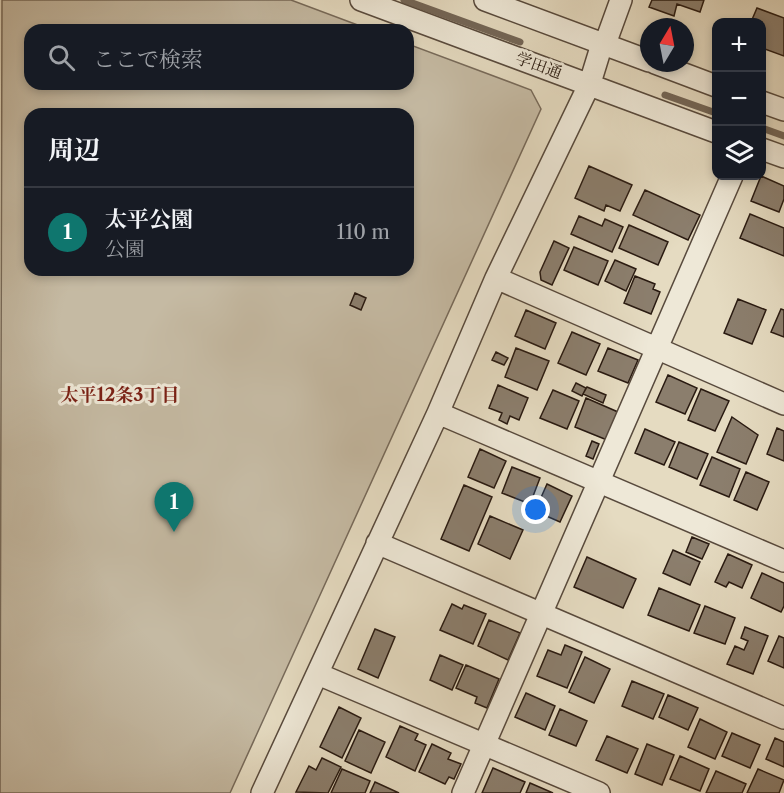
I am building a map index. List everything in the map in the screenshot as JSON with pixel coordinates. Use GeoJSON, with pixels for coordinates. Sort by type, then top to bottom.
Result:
{"type":"FeatureCollection","features":[{"type":"Feature","properties":{"kind":"street","name":"学田通"},"geometry":{"type":"LineString","coordinates":[[361,0],[712,130]]}},
{"type":"Feature","properties":{"kind":"street"},"geometry":{"type":"LineString","coordinates":[[485,0],[640,58]]}},
{"type":"Feature","properties":{"kind":"street"},"geometry":{"type":"LineString","coordinates":[[262,793],[438,413],[496,278],[590,83],[621,0]]}},
{"type":"Feature","properties":{"kind":"street"},"geometry":{"type":"LineString","coordinates":[[679,72],[712,84]]}},
{"type":"Feature","properties":{"kind":"street"},"geometry":{"type":"LineString","coordinates":[[766,103],[784,110]]}},
{"type":"Feature","properties":{"kind":"street"},"geometry":{"type":"LineString","coordinates":[[766,150],[784,157]]}},
{"type":"Feature","properties":{"kind":"street"},"geometry":{"type":"LineString","coordinates":[[463,793],[730,180]]}},
{"type":"Feature","properties":{"kind":"street"},"geometry":{"type":"LineString","coordinates":[[496,278],[784,404]]}},
{"type":"Feature","properties":{"kind":"street"},"geometry":{"type":"LineString","coordinates":[[438,413],[784,561]]}},
{"type":"Feature","properties":{"kind":"street"},"geometry":{"type":"LineString","coordinates":[[377,543],[784,718]]}},
{"type":"Feature","properties":{"kind":"street"},"geometry":{"type":"LineString","coordinates":[[318,674],[599,793]]}},
{"type":"Feature","properties":{"kind":"shaded area"},"geometry":{"type":"Polygon","coordinates":[[[2,0],[291,0],[355,24],[24,24],[24,90],[414,90],[414,46],[531,90],[541,109],[230,793],[0,793],[2,0]]]}},
{"type":"Feature","properties":{"kind":"building"},"geometry":{"type":"Polygon","coordinates":[[[652,0],[704,0],[700,12],[677,4],[674,16],[649,7],[652,0]]]}},
{"type":"Feature","properties":{"kind":"building"},"geometry":{"type":"Polygon","coordinates":[[[757,8],[784,18],[784,56],[766,49],[766,18],[753,18],[757,8]]]}},
{"type":"Feature","properties":{"kind":"building"},"geometry":{"type":"Polygon","coordinates":[[[589,166],[632,185],[620,211],[606,205],[604,211],[575,198],[589,166]]]}},
{"type":"Feature","properties":{"kind":"building"},"geometry":{"type":"Polygon","coordinates":[[[766,178],[784,186],[784,199],[779,212],[751,201],[759,180],[766,178]]]}},
{"type":"Feature","properties":{"kind":"building"},"geometry":{"type":"Polygon","coordinates":[[[645,190],[700,215],[688,240],[633,215],[645,190]]]}},
{"type":"Feature","properties":{"kind":"building"},"geometry":{"type":"Polygon","coordinates":[[[750,214],[784,228],[784,256],[740,238],[750,214]]]}},
{"type":"Feature","properties":{"kind":"building"},"geometry":{"type":"Polygon","coordinates":[[[579,216],[602,226],[605,219],[623,227],[612,252],[571,234],[579,216]]]}},
{"type":"Feature","properties":{"kind":"building"},"geometry":{"type":"Polygon","coordinates":[[[629,225],[668,242],[658,265],[619,248],[629,225]]]}},
{"type":"Feature","properties":{"kind":"building"},"geometry":{"type":"Polygon","coordinates":[[[554,241],[569,248],[552,285],[541,280],[540,272],[554,241]]]}},
{"type":"Feature","properties":{"kind":"building"},"geometry":{"type":"Polygon","coordinates":[[[574,247],[608,261],[598,285],[564,270],[574,247]]]}},
{"type":"Feature","properties":{"kind":"building"},"geometry":{"type":"Polygon","coordinates":[[[615,260],[636,269],[626,291],[605,281],[615,260]]]}},
{"type":"Feature","properties":{"kind":"building"},"geometry":{"type":"Polygon","coordinates":[[[635,276],[655,284],[653,289],[660,292],[651,314],[624,303],[635,276]]]}},
{"type":"Feature","properties":{"kind":"building"},"geometry":{"type":"Polygon","coordinates":[[[355,293],[366,298],[361,310],[350,305],[355,293]]]}},
{"type":"Feature","properties":{"kind":"building"},"geometry":{"type":"Polygon","coordinates":[[[738,299],[766,310],[752,344],[724,333],[738,299]]]}},
{"type":"Feature","properties":{"kind":"building"},"geometry":{"type":"Polygon","coordinates":[[[781,309],[784,310],[784,337],[771,332],[781,309]]]}},
{"type":"Feature","properties":{"kind":"building"},"geometry":{"type":"Polygon","coordinates":[[[526,310],[556,323],[545,349],[515,336],[526,310]]]}},
{"type":"Feature","properties":{"kind":"building"},"geometry":{"type":"Polygon","coordinates":[[[572,332],[600,344],[586,375],[558,363],[572,332]]]}},
{"type":"Feature","properties":{"kind":"building"},"geometry":{"type":"Polygon","coordinates":[[[516,348],[549,361],[537,390],[505,377],[516,348]]]}},
{"type":"Feature","properties":{"kind":"building"},"geometry":{"type":"Polygon","coordinates":[[[608,348],[638,360],[628,383],[598,371],[608,348]]]}},
{"type":"Feature","properties":{"kind":"building"},"geometry":{"type":"Polygon","coordinates":[[[496,352],[508,358],[504,365],[492,360],[496,352]]]}},
{"type":"Feature","properties":{"kind":"building"},"geometry":{"type":"Polygon","coordinates":[[[668,375],[697,388],[685,414],[656,402],[668,375]]]}},
{"type":"Feature","properties":{"kind":"building"},"geometry":{"type":"Polygon","coordinates":[[[576,383],[586,388],[582,396],[572,391],[576,383]]]}},
{"type":"Feature","properties":{"kind":"building"},"geometry":{"type":"Polygon","coordinates":[[[498,385],[528,398],[519,420],[510,416],[507,424],[499,420],[502,413],[489,408],[498,385]]]}},
{"type":"Feature","properties":{"kind":"building"},"geometry":{"type":"Polygon","coordinates":[[[587,387],[606,395],[603,403],[583,394],[587,387]]]}},
{"type":"Feature","properties":{"kind":"building"},"geometry":{"type":"Polygon","coordinates":[[[701,389],[729,401],[715,431],[688,420],[701,389]]]}},
{"type":"Feature","properties":{"kind":"building"},"geometry":{"type":"Polygon","coordinates":[[[553,390],[579,401],[567,429],[540,418],[553,390]]]}},
{"type":"Feature","properties":{"kind":"building"},"geometry":{"type":"Polygon","coordinates":[[[586,398],[618,412],[607,440],[575,427],[586,398]]]}},
{"type":"Feature","properties":{"kind":"building"},"geometry":{"type":"Polygon","coordinates":[[[732,417],[758,435],[746,464],[717,452],[732,417]]]}},
{"type":"Feature","properties":{"kind":"building"},"geometry":{"type":"Polygon","coordinates":[[[777,428],[784,431],[784,461],[767,454],[777,428]]]}},
{"type":"Feature","properties":{"kind":"building"},"geometry":{"type":"Polygon","coordinates":[[[645,429],[675,442],[664,465],[635,453],[645,429]]]}},
{"type":"Feature","properties":{"kind":"building"},"geometry":{"type":"Polygon","coordinates":[[[592,441],[599,444],[593,459],[586,456],[592,441]]]}},
{"type":"Feature","properties":{"kind":"building"},"geometry":{"type":"Polygon","coordinates":[[[679,442],[708,454],[697,479],[669,467],[679,442]]]}},
{"type":"Feature","properties":{"kind":"building"},"geometry":{"type":"Polygon","coordinates":[[[480,449],[506,461],[494,488],[468,477],[480,449]]]}},
{"type":"Feature","properties":{"kind":"building"},"geometry":{"type":"Polygon","coordinates":[[[712,457],[740,469],[729,497],[700,485],[712,457]]]}},
{"type":"Feature","properties":{"kind":"building"},"geometry":{"type":"Polygon","coordinates":[[[512,467],[540,478],[530,504],[502,493],[512,467]]]}},
{"type":"Feature","properties":{"kind":"building"},"geometry":{"type":"Polygon","coordinates":[[[746,472],[769,482],[757,510],[734,500],[746,472]]]}},
{"type":"Feature","properties":{"kind":"building"},"geometry":{"type":"Polygon","coordinates":[[[547,484],[572,496],[560,522],[535,511],[547,484]]]}},
{"type":"Feature","properties":{"kind":"building"},"geometry":{"type":"Polygon","coordinates":[[[464,485],[492,497],[469,551],[441,539],[464,485]]]}},
{"type":"Feature","properties":{"kind":"building"},"geometry":{"type":"Polygon","coordinates":[[[490,516],[523,530],[510,559],[478,544],[490,516]]]}},
{"type":"Feature","properties":{"kind":"building"},"geometry":{"type":"Polygon","coordinates":[[[692,537],[709,544],[702,559],[686,552],[692,537]]]}},
{"type":"Feature","properties":{"kind":"building"},"geometry":{"type":"Polygon","coordinates":[[[673,550],[700,562],[690,585],[663,573],[673,550]]]}},
{"type":"Feature","properties":{"kind":"building"},"geometry":{"type":"Polygon","coordinates":[[[728,554],[752,565],[742,588],[729,582],[726,587],[715,582],[728,554]]]}},
{"type":"Feature","properties":{"kind":"building"},"geometry":{"type":"Polygon","coordinates":[[[587,557],[636,579],[623,608],[574,587],[587,557]]]}},
{"type":"Feature","properties":{"kind":"building"},"geometry":{"type":"Polygon","coordinates":[[[762,573],[784,583],[784,606],[781,612],[751,598],[762,573]]]}},
{"type":"Feature","properties":{"kind":"building"},"geometry":{"type":"Polygon","coordinates":[[[659,588],[700,605],[689,631],[648,615],[659,588]]]}},
{"type":"Feature","properties":{"kind":"building"},"geometry":{"type":"Polygon","coordinates":[[[452,604],[462,609],[464,605],[486,614],[473,644],[440,630],[452,604]]]}},
{"type":"Feature","properties":{"kind":"building"},"geometry":{"type":"Polygon","coordinates":[[[705,606],[735,618],[725,644],[694,633],[705,606]]]}},
{"type":"Feature","properties":{"kind":"building"},"geometry":{"type":"Polygon","coordinates":[[[489,620],[520,633],[508,660],[478,646],[489,620]]]}},
{"type":"Feature","properties":{"kind":"building"},"geometry":{"type":"Polygon","coordinates":[[[745,627],[768,636],[753,674],[727,664],[735,646],[744,650],[748,641],[741,638],[745,627]]]}},
{"type":"Feature","properties":{"kind":"building"},"geometry":{"type":"Polygon","coordinates":[[[375,629],[395,637],[378,678],[358,669],[375,629]]]}},
{"type":"Feature","properties":{"kind":"building"},"geometry":{"type":"Polygon","coordinates":[[[779,636],[784,638],[784,668],[768,661],[779,636]]]}},
{"type":"Feature","properties":{"kind":"building"},"geometry":{"type":"Polygon","coordinates":[[[565,645],[582,652],[567,688],[537,676],[548,650],[561,655],[565,645]]]}},
{"type":"Feature","properties":{"kind":"building"},"geometry":{"type":"Polygon","coordinates":[[[440,655],[463,665],[452,690],[430,680],[440,655]]]}},
{"type":"Feature","properties":{"kind":"building"},"geometry":{"type":"Polygon","coordinates":[[[585,657],[610,669],[594,703],[569,692],[585,657]]]}},
{"type":"Feature","properties":{"kind":"building"},"geometry":{"type":"Polygon","coordinates":[[[466,665],[499,679],[487,708],[475,703],[477,697],[456,688],[466,665]]]}},
{"type":"Feature","properties":{"kind":"building"},"geometry":{"type":"Polygon","coordinates":[[[632,681],[664,694],[653,719],[622,706],[632,681]]]}},
{"type":"Feature","properties":{"kind":"building"},"geometry":{"type":"Polygon","coordinates":[[[526,693],[555,706],[545,730],[515,717],[526,693]]]}},
{"type":"Feature","properties":{"kind":"building"},"geometry":{"type":"Polygon","coordinates":[[[668,695],[698,708],[688,730],[659,717],[668,695]]]}},
{"type":"Feature","properties":{"kind":"building"},"geometry":{"type":"Polygon","coordinates":[[[339,707],[361,718],[342,758],[320,747],[339,707]]]}},
{"type":"Feature","properties":{"kind":"building"},"geometry":{"type":"Polygon","coordinates":[[[560,709],[587,721],[576,746],[549,735],[560,709]]]}},
{"type":"Feature","properties":{"kind":"building"},"geometry":{"type":"Polygon","coordinates":[[[700,719],[727,732],[715,759],[688,747],[700,719]]]}},
{"type":"Feature","properties":{"kind":"building"},"geometry":{"type":"Polygon","coordinates":[[[400,726],[418,734],[415,740],[426,745],[415,771],[386,757],[400,726]]]}},
{"type":"Feature","properties":{"kind":"building"},"geometry":{"type":"Polygon","coordinates":[[[359,730],[385,742],[371,773],[345,761],[359,730]]]}},
{"type":"Feature","properties":{"kind":"building"},"geometry":{"type":"Polygon","coordinates":[[[732,733],[760,745],[750,768],[722,756],[732,733]]]}},
{"type":"Feature","properties":{"kind":"building"},"geometry":{"type":"Polygon","coordinates":[[[607,736],[638,749],[627,773],[596,760],[607,736]]]}},
{"type":"Feature","properties":{"kind":"building"},"geometry":{"type":"Polygon","coordinates":[[[775,738],[784,742],[784,767],[766,759],[775,738]]]}},
{"type":"Feature","properties":{"kind":"building"},"geometry":{"type":"Polygon","coordinates":[[[432,744],[451,753],[448,759],[461,764],[454,779],[449,777],[445,784],[419,772],[432,744]]]}},
{"type":"Feature","properties":{"kind":"building"},"geometry":{"type":"Polygon","coordinates":[[[647,744],[674,755],[662,785],[635,774],[647,744]]]}},
{"type":"Feature","properties":{"kind":"building"},"geometry":{"type":"Polygon","coordinates":[[[680,756],[709,769],[700,791],[670,779],[680,756]]]}},
{"type":"Feature","properties":{"kind":"building"},"geometry":{"type":"Polygon","coordinates":[[[322,758],[341,767],[328,793],[296,792],[309,766],[316,770],[322,758]]]}},
{"type":"Feature","properties":{"kind":"building"},"geometry":{"type":"Polygon","coordinates":[[[493,768],[525,782],[520,793],[482,793],[493,768]]]}},
{"type":"Feature","properties":{"kind":"building"},"geometry":{"type":"Polygon","coordinates":[[[342,769],[370,781],[365,793],[331,793],[342,769]]]}},
{"type":"Feature","properties":{"kind":"building"},"geometry":{"type":"Polygon","coordinates":[[[758,769],[784,780],[779,793],[747,793],[758,769]]]}},
{"type":"Feature","properties":{"kind":"building"},"geometry":{"type":"Polygon","coordinates":[[[716,771],[746,784],[742,793],[706,793],[716,771]]]}},
{"type":"Feature","properties":{"kind":"building"},"geometry":{"type":"Polygon","coordinates":[[[375,782],[399,793],[370,793],[375,782]]]}},
{"type":"Feature","properties":{"kind":"building"},"geometry":{"type":"Polygon","coordinates":[[[530,783],[553,793],[526,793],[530,783]]]}},
{"type":"Feature","properties":{"kind":"waterway"},"geometry":{"type":"LineString","coordinates":[[404,0],[520,42]]}},
{"type":"Feature","properties":{"kind":"waterway"},"geometry":{"type":"LineString","coordinates":[[665,95],[712,112]]}},
{"type":"Feature","properties":{"kind":"waterway"},"geometry":{"type":"LineString","coordinates":[[766,129],[784,136]]}},
{"type":"Feature","properties":{"kind":"place","name":"太平公園"},"geometry":{"type":"Point","coordinates":[174,532]}},
{"type":"Feature","properties":{"kind":"district","name":"太平12条3丁目"},"geometry":{"type":"Point","coordinates":[120,395]}}]}
